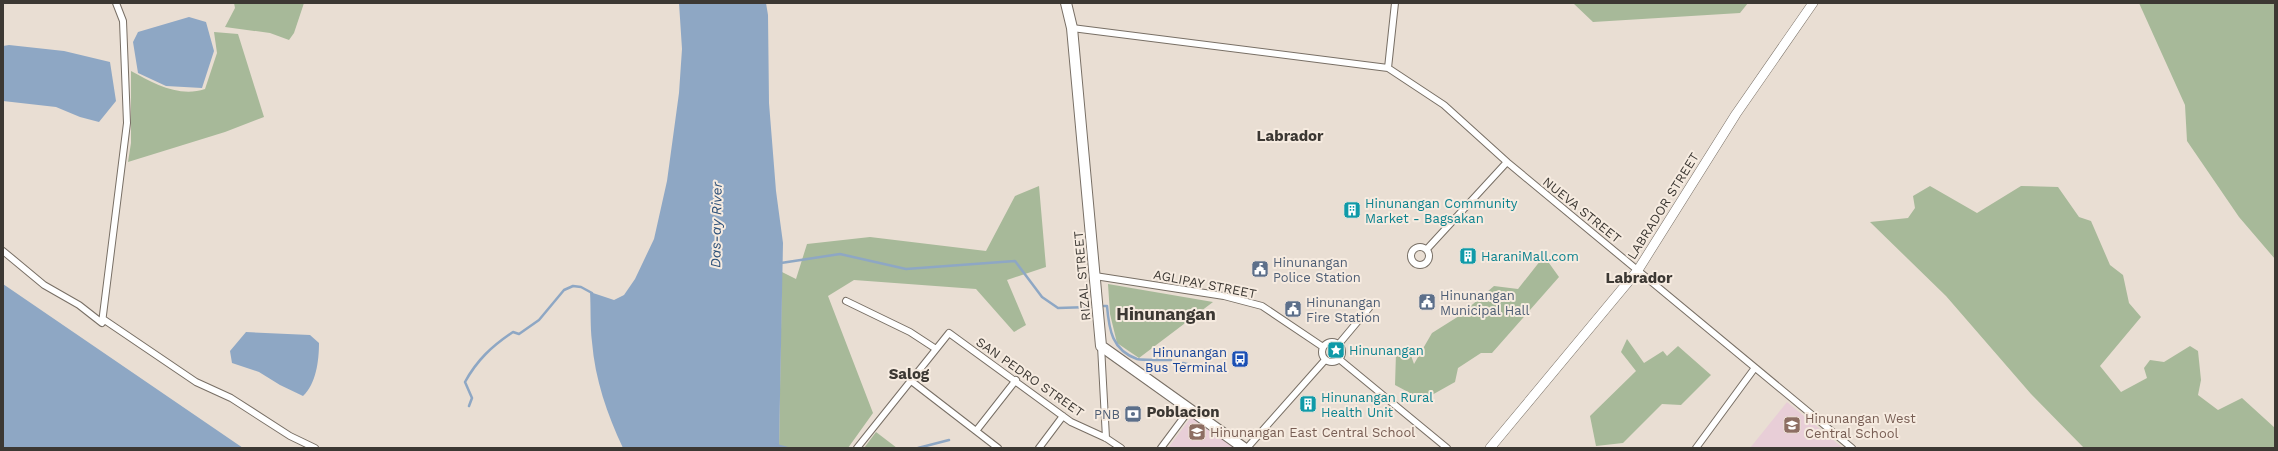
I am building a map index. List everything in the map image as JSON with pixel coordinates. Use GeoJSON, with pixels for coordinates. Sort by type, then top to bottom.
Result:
{"type":"FeatureCollection","features":[{"type":"Feature","properties":{"kind":"main road","name":"RIZAL STREET"},"geometry":{"type":"LineString","coordinates":[[1066,3],[1072,28],[1096,276],[1101,346]]}},
{"type":"Feature","properties":{"kind":"main road"},"geometry":{"type":"LineString","coordinates":[[1101,346],[1245,448]]}},
{"type":"Feature","properties":{"kind":"street"},"geometry":{"type":"LineString","coordinates":[[3,251],[44,285],[79,305],[102,323],[127,123],[123,21],[116,3]]}},
{"type":"Feature","properties":{"kind":"street"},"geometry":{"type":"LineString","coordinates":[[1072,28],[1388,68],[1395,3]]}},
{"type":"Feature","properties":{"kind":"street","name":"LABRADOR STREET"},"geometry":{"type":"LineString","coordinates":[[1490,448],[1638,270],[1736,114],[1813,3]]}},
{"type":"Feature","properties":{"kind":"street","name":"NUEVA STREET"},"geometry":{"type":"LineString","coordinates":[[1388,68],[1444,106],[1507,162],[1638,270],[1754,369],[1852,448]]}},
{"type":"Feature","properties":{"kind":"street"},"geometry":{"type":"LineString","coordinates":[[1427,249],[1507,162]]}},
{"type":"Feature","properties":{"kind":"street","name":"AGLIPAY STREET"},"geometry":{"type":"LineString","coordinates":[[1096,276],[1224,296],[1256,304],[1262,306],[1323,347]]}},
{"type":"Feature","properties":{"kind":"street"},"geometry":{"type":"LineString","coordinates":[[846,301],[910,332],[936,349],[857,448]]}},
{"type":"Feature","properties":{"kind":"street"},"geometry":{"type":"LineString","coordinates":[[1338,345],[1369,308]]}},
{"type":"Feature","properties":{"kind":"street"},"geometry":{"type":"LineString","coordinates":[[103,319],[196,382],[231,398],[290,436],[315,448]]}},
{"type":"Feature","properties":{"kind":"street","name":"SAN PEDRO STREET"},"geometry":{"type":"LineString","coordinates":[[936,349],[949,333],[1016,380],[1071,422],[1106,438],[1121,448]]}},
{"type":"Feature","properties":{"kind":"street"},"geometry":{"type":"LineString","coordinates":[[1329,343],[1338,345],[1341,353],[1339,359],[1334,362],[1326,360],[1322,355],[1323,347],[1329,343]]}},
{"type":"Feature","properties":{"kind":"street"},"geometry":{"type":"LineString","coordinates":[[1101,346],[1106,438]]}},
{"type":"Feature","properties":{"kind":"street"},"geometry":{"type":"LineString","coordinates":[[1339,359],[1447,448]]}},
{"type":"Feature","properties":{"kind":"street"},"geometry":{"type":"LineString","coordinates":[[1245,448],[1326,360]]}},
{"type":"Feature","properties":{"kind":"street"},"geometry":{"type":"LineString","coordinates":[[1696,448],[1754,369]]}},
{"type":"Feature","properties":{"kind":"street"},"geometry":{"type":"LineString","coordinates":[[910,380],[998,448]]}},
{"type":"Feature","properties":{"kind":"street"},"geometry":{"type":"LineString","coordinates":[[976,431],[1016,380]]}},
{"type":"Feature","properties":{"kind":"street"},"geometry":{"type":"LineString","coordinates":[[1161,448],[1190,409]]}},
{"type":"Feature","properties":{"kind":"street"},"geometry":{"type":"LineString","coordinates":[[1039,448],[1063,416]]}},
{"type":"Feature","properties":{"kind":"shaded area","name":"Hinunangan West Central School"},"geometry":{"type":"Polygon","coordinates":[[[1787,402],[1843,448],[1750,448],[1787,402]]]}},
{"type":"Feature","properties":{"kind":"shaded area","name":"Hinunangan East Central School"},"geometry":{"type":"Polygon","coordinates":[[[1192,416],[1235,448],[1168,448],[1192,416]]]}},
{"type":"Feature","properties":{"kind":"green space"},"geometry":{"type":"Polygon","coordinates":[[[234,3],[304,3],[294,33],[289,40],[270,33],[225,27],[235,8],[234,3]]]}},
{"type":"Feature","properties":{"kind":"green space"},"geometry":{"type":"Polygon","coordinates":[[[1573,3],[1748,3],[1740,13],[1593,22],[1573,3]]]}},
{"type":"Feature","properties":{"kind":"green space"},"geometry":{"type":"Polygon","coordinates":[[[2139,3],[2275,3],[2275,259],[2239,217],[2187,141],[2185,105],[2139,3]]]}},
{"type":"Feature","properties":{"kind":"green space"},"geometry":{"type":"Polygon","coordinates":[[[214,32],[238,34],[264,117],[225,132],[128,162],[131,143],[131,71],[166,88],[186,92],[205,89],[217,53],[214,32]]]}},
{"type":"Feature","properties":{"kind":"green space"},"geometry":{"type":"Polygon","coordinates":[[[1039,186],[1046,267],[1007,280],[1026,325],[1014,332],[976,289],[854,280],[828,296],[873,413],[848,448],[779,448],[782,272],[796,279],[807,244],[870,237],[986,251],[1015,196],[1039,186]]]}},
{"type":"Feature","properties":{"kind":"green space"},"geometry":{"type":"Polygon","coordinates":[[[1930,186],[1977,213],[2021,186],[2058,187],[2079,217],[2091,221],[2110,265],[2123,275],[2129,303],[2141,317],[2100,366],[2121,392],[2147,378],[2144,368],[2150,360],[2164,362],[2190,346],[2198,351],[2201,380],[2198,395],[2218,410],[2242,398],[2275,428],[2275,448],[2084,448],[2031,394],[1946,296],[1870,222],[1908,218],[1915,208],[1913,196],[1930,186]]]}},
{"type":"Feature","properties":{"kind":"green space"},"geometry":{"type":"Polygon","coordinates":[[[1544,256],[1559,277],[1492,353],[1481,353],[1458,368],[1455,382],[1423,400],[1395,385],[1396,353],[1408,347],[1414,364],[1432,333],[1459,316],[1494,286],[1518,289],[1544,256]]]}},
{"type":"Feature","properties":{"kind":"green space"},"geometry":{"type":"Polygon","coordinates":[[[1108,284],[1213,302],[1139,358],[1117,343],[1110,314],[1108,284]]]}},
{"type":"Feature","properties":{"kind":"green space"},"geometry":{"type":"Polygon","coordinates":[[[1627,339],[1644,363],[1663,351],[1667,356],[1678,346],[1711,375],[1681,405],[1662,404],[1623,443],[1596,446],[1590,416],[1636,371],[1621,352],[1627,339]]]}},
{"type":"Feature","properties":{"kind":"green space"},"geometry":{"type":"Polygon","coordinates":[[[876,432],[897,448],[864,448],[876,432]]]}},
{"type":"Feature","properties":{"kind":"water","name":"Das-ay River"},"geometry":{"type":"Polygon","coordinates":[[[679,3],[766,3],[768,15],[769,103],[776,191],[783,243],[779,448],[623,448],[607,409],[599,383],[591,336],[590,292],[614,300],[624,295],[635,279],[654,239],[667,181],[679,93],[682,49],[679,3]]]}},
{"type":"Feature","properties":{"kind":"water"},"geometry":{"type":"Polygon","coordinates":[[[189,17],[206,22],[214,51],[202,88],[166,86],[138,73],[133,42],[138,32],[189,17]]]}},
{"type":"Feature","properties":{"kind":"water"},"geometry":{"type":"Polygon","coordinates":[[[9,45],[64,51],[110,62],[116,101],[99,122],[80,117],[56,107],[3,101],[3,46],[9,45]]]}},
{"type":"Feature","properties":{"kind":"water"},"geometry":{"type":"Polygon","coordinates":[[[3,284],[243,448],[3,448],[3,284]]]}},
{"type":"Feature","properties":{"kind":"water"},"geometry":{"type":"Polygon","coordinates":[[[246,332],[310,335],[319,343],[314,379],[303,396],[280,385],[259,372],[232,363],[230,351],[246,332]]]}},
{"type":"Feature","properties":{"kind":"waterway"},"geometry":{"type":"LineString","coordinates":[[781,263],[840,254],[906,269],[1015,261],[1042,297],[1058,308],[1090,307]]}},
{"type":"Feature","properties":{"kind":"waterway"},"geometry":{"type":"LineString","coordinates":[[469,406],[472,398],[465,382],[480,360],[492,348],[513,332],[519,334],[539,320],[564,290],[573,286],[581,287],[592,293]]}},
{"type":"Feature","properties":{"kind":"waterway"},"geometry":{"type":"LineString","coordinates":[[1104,306],[1107,306],[1113,338],[1122,350],[1137,359],[1171,360]]}},
{"type":"Feature","properties":{"kind":"waterway"},"geometry":{"type":"LineString","coordinates":[[1183,363],[1210,370]]}},
{"type":"Feature","properties":{"kind":"waterway"},"geometry":{"type":"LineString","coordinates":[[918,448],[949,440]]}},
{"type":"Feature","properties":{"kind":"waterway"},"geometry":{"type":"LineString","coordinates":[[776,445],[787,448]]}},
{"type":"Feature","properties":{"kind":"place","name":"Hinunangan Community Market - Bagsakan"},"geometry":{"type":"Point","coordinates":[1352,210]}},
{"type":"Feature","properties":{"kind":"place","name":"HaraniMall.com"},"geometry":{"type":"Point","coordinates":[1468,256]}},
{"type":"Feature","properties":{"kind":"place","name":"Hinunangan Police Station"},"geometry":{"type":"Point","coordinates":[1260,269]}},
{"type":"Feature","properties":{"kind":"place","name":"Hinunangan Municipal Hall"},"geometry":{"type":"Point","coordinates":[1427,302]}},
{"type":"Feature","properties":{"kind":"place","name":"Hinunangan Fire Station"},"geometry":{"type":"Point","coordinates":[1293,309]}},
{"type":"Feature","properties":{"kind":"place","name":"Hinunangan"},"geometry":{"type":"Point","coordinates":[1336,350]}},
{"type":"Feature","properties":{"kind":"place","name":"Hinunangan Bus Terminal"},"geometry":{"type":"Point","coordinates":[1240,359]}},
{"type":"Feature","properties":{"kind":"place","name":"Hinunangan Rural Health Unit"},"geometry":{"type":"Point","coordinates":[1308,404]}},
{"type":"Feature","properties":{"kind":"place","name":"PNB"},"geometry":{"type":"Point","coordinates":[1133,414]}},
{"type":"Feature","properties":{"kind":"place","name":"Hinunangan West Central School"},"geometry":{"type":"Point","coordinates":[1792,425]}},
{"type":"Feature","properties":{"kind":"place","name":"Hinunangan East Central School"},"geometry":{"type":"Point","coordinates":[1197,432]}},
{"type":"Feature","properties":{"kind":"district","name":"Labrador"},"geometry":{"type":"Point","coordinates":[1290,136]}},
{"type":"Feature","properties":{"kind":"district","name":"Labrador"},"geometry":{"type":"Point","coordinates":[1639,278]}},
{"type":"Feature","properties":{"kind":"district","name":"Hinunangan"},"geometry":{"type":"Point","coordinates":[1166,314]}},
{"type":"Feature","properties":{"kind":"district","name":"Salog"},"geometry":{"type":"Point","coordinates":[909,374]}},
{"type":"Feature","properties":{"kind":"district","name":"Poblacion"},"geometry":{"type":"Point","coordinates":[1183,412]}}]}
